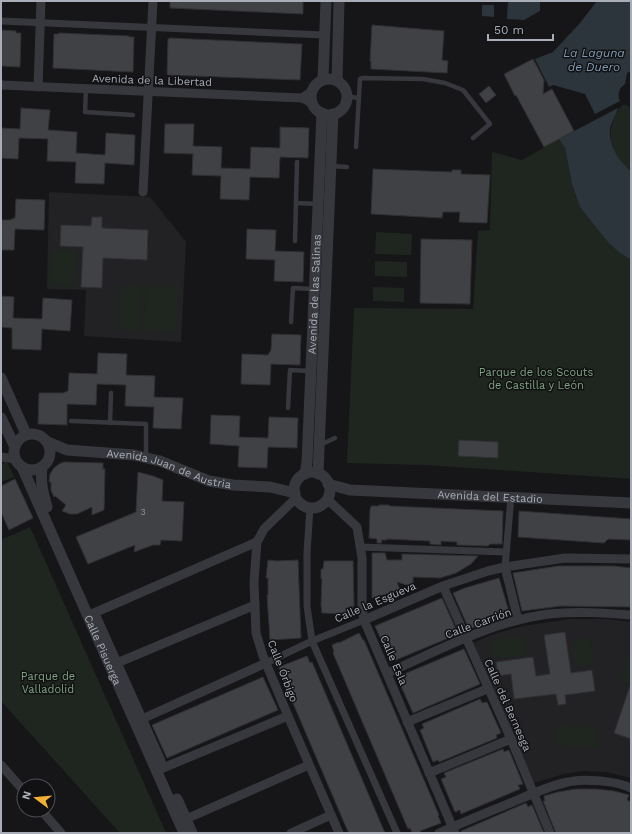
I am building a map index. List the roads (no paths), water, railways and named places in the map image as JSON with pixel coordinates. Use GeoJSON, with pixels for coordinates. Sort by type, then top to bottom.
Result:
{"type":"FeatureCollection","features":[{"type":"Feature","properties":{"kind":"street"},"geometry":{"type":"LineString","coordinates":[[38,87],[41,1]]}},
{"type":"Feature","properties":{"kind":"street"},"geometry":{"type":"LineString","coordinates":[[143,192],[153,1]]}},
{"type":"Feature","properties":{"kind":"street"},"geometry":{"type":"LineString","coordinates":[[324,80],[326,1]]}},
{"type":"Feature","properties":{"kind":"street"},"geometry":{"type":"LineString","coordinates":[[337,80],[328,79],[316,84],[308,98],[315,108],[322,113],[333,114],[341,109],[348,98],[343,87],[337,80],[339,1]]}},
{"type":"Feature","properties":{"kind":"street"},"geometry":{"type":"LineString","coordinates":[[1,21],[325,35]]}},
{"type":"Feature","properties":{"kind":"street","name":"Avenida de la Libertad"},"geometry":{"type":"LineString","coordinates":[[1,85],[308,98]]}},
{"type":"Feature","properties":{"kind":"street","name":"Avenida de las Salinas"},"geometry":{"type":"LineString","coordinates":[[305,474],[307,462],[322,113]]}},
{"type":"Feature","properties":{"kind":"street","name":"Avenida de las Salinas"},"geometry":{"type":"LineString","coordinates":[[318,474],[333,114]]}},
{"type":"Feature","properties":{"kind":"street"},"geometry":{"type":"LineString","coordinates":[[1,378],[26,434]]}},
{"type":"Feature","properties":{"kind":"street","name":"Calle Pisuerga"},"geometry":{"type":"LineString","coordinates":[[1,418],[109,667],[184,833]]}},
{"type":"Feature","properties":{"kind":"street"},"geometry":{"type":"LineString","coordinates":[[17,456],[19,439],[26,434],[37,434],[48,442],[50,448],[50,454],[45,464]]}},
{"type":"Feature","properties":{"kind":"street","name":"Avenida Juan de Austria"},"geometry":{"type":"LineString","coordinates":[[48,442],[67,450],[134,455],[160,461],[209,481],[233,485],[270,487],[295,491]]}},
{"type":"Feature","properties":{"kind":"street"},"geometry":{"type":"LineString","coordinates":[[1,457],[17,456],[32,470],[45,464],[67,450]]}},
{"type":"Feature","properties":{"kind":"street","name":"Calle Pisuerga"},"geometry":{"type":"LineString","coordinates":[[45,464],[40,477],[42,492],[51,518],[192,833]]}},
{"type":"Feature","properties":{"kind":"street"},"geometry":{"type":"LineString","coordinates":[[305,474],[318,474],[326,480],[328,492],[320,506],[310,508],[301,505],[295,491],[305,474]]}},
{"type":"Feature","properties":{"kind":"street","name":"Avenida del Estadio"},"geometry":{"type":"LineString","coordinates":[[328,492],[350,490],[631,503]]}},
{"type":"Feature","properties":{"kind":"street","name":"Calle Órbigo"},"geometry":{"type":"LineString","coordinates":[[295,491],[264,529],[257,542],[254,582],[256,633],[266,663],[339,833]]}},
{"type":"Feature","properties":{"kind":"street","name":"Calle Esla"},"geometry":{"type":"LineString","coordinates":[[328,492],[357,527],[362,558],[362,607],[364,620],[454,830]]}},
{"type":"Feature","properties":{"kind":"street"},"geometry":{"type":"LineString","coordinates":[[511,497],[505,567],[518,620]]}},
{"type":"Feature","properties":{"kind":"street"},"geometry":{"type":"LineString","coordinates":[[310,508],[307,553],[307,606],[312,641],[397,833]]}},
{"type":"Feature","properties":{"kind":"street"},"geometry":{"type":"LineString","coordinates":[[94,613],[257,542]]}},
{"type":"Feature","properties":{"kind":"street"},"geometry":{"type":"LineString","coordinates":[[360,547],[506,552]]}},
{"type":"Feature","properties":{"kind":"street","name":"Calle la Esgueva"},"geometry":{"type":"LineString","coordinates":[[142,719],[312,641],[443,586],[488,571],[565,558],[631,559]]}},
{"type":"Feature","properties":{"kind":"street","name":"Calle del Bernesga"},"geometry":{"type":"LineString","coordinates":[[443,586],[550,833]]}},
{"type":"Feature","properties":{"kind":"street"},"geometry":{"type":"LineString","coordinates":[[117,663],[255,605]]}},
{"type":"Feature","properties":{"kind":"street","name":"Calle Carrión"},"geometry":{"type":"LineString","coordinates":[[387,673],[465,639],[518,620],[549,614],[596,612],[631,615]]}},
{"type":"Feature","properties":{"kind":"street"},"geometry":{"type":"LineString","coordinates":[[407,722],[487,688]]}},
{"type":"Feature","properties":{"kind":"street"},"geometry":{"type":"LineString","coordinates":[[164,768],[288,716]]}},
{"type":"Feature","properties":{"kind":"street"},"geometry":{"type":"LineString","coordinates":[[429,773],[510,739]]}},
{"type":"Feature","properties":{"kind":"street"},"geometry":{"type":"LineString","coordinates":[[1,765],[16,782]]}},
{"type":"Feature","properties":{"kind":"street"},"geometry":{"type":"LineString","coordinates":[[186,819],[309,765]]}},
{"type":"Feature","properties":{"kind":"street"},"geometry":{"type":"LineString","coordinates":[[440,833],[454,830],[551,786],[569,781],[598,781],[625,785],[631,788]]}},
{"type":"Feature","properties":{"kind":"street"},"geometry":{"type":"LineString","coordinates":[[291,833],[331,815]]}},
{"type":"Feature","properties":{"kind":"street"},"geometry":{"type":"LineString","coordinates":[[48,818],[61,833]]}},
{"type":"Feature","properties":{"kind":"lane"},"geometry":{"type":"LineString","coordinates":[[356,147],[358,98],[360,79],[362,78],[423,79],[445,83],[463,90],[490,124],[473,138]]}},
{"type":"Feature","properties":{"kind":"lane"},"geometry":{"type":"LineString","coordinates":[[86,89],[85,112],[133,115]]}},
{"type":"Feature","properties":{"kind":"lane"},"geometry":{"type":"LineString","coordinates":[[348,98],[358,98]]}},
{"type":"Feature","properties":{"kind":"lane"},"geometry":{"type":"LineString","coordinates":[[295,241],[297,162]]}},
{"type":"Feature","properties":{"kind":"lane"},"geometry":{"type":"LineString","coordinates":[[331,166],[347,167]]}},
{"type":"Feature","properties":{"kind":"lane"},"geometry":{"type":"LineString","coordinates":[[296,203],[318,204]]}},
{"type":"Feature","properties":{"kind":"lane"},"geometry":{"type":"LineString","coordinates":[[291,322],[293,288],[314,289]]}},
{"type":"Feature","properties":{"kind":"lane"},"geometry":{"type":"LineString","coordinates":[[288,408],[290,370],[311,371]]}},
{"type":"Feature","properties":{"kind":"lane"},"geometry":{"type":"LineString","coordinates":[[110,422],[111,393]]}},
{"type":"Feature","properties":{"kind":"lane"},"geometry":{"type":"LineString","coordinates":[[71,421],[146,424],[146,458]]}},
{"type":"Feature","properties":{"kind":"lane"},"geometry":{"type":"LineString","coordinates":[[319,446],[335,438]]}},
{"type":"Feature","properties":{"kind":"water"},"geometry":{"type":"Polygon","coordinates":[[[508,1],[540,1],[540,11],[524,20],[507,19],[508,1]]]}},
{"type":"Feature","properties":{"kind":"water","name":"La Laguna de Duero"},"geometry":{"type":"Polygon","coordinates":[[[597,1],[631,1],[631,71],[627,73],[625,84],[619,91],[620,101],[595,114],[585,94],[553,85],[549,87],[535,59],[553,52],[580,23],[597,1]]]}},
{"type":"Feature","properties":{"kind":"water"},"geometry":{"type":"Polygon","coordinates":[[[482,5],[494,5],[494,17],[482,16],[482,5]]]}},
{"type":"Feature","properties":{"kind":"water"},"geometry":{"type":"Polygon","coordinates":[[[618,108],[610,129],[610,135],[615,153],[622,163],[631,171],[631,260],[620,253],[608,242],[580,207],[572,184],[565,148],[559,139],[618,108]]]}},
{"type":"Feature","properties":{"kind":"park label","name":"Parque de los Scouts de Castilla y León"},"geometry":{"type":"Point","coordinates":[536,378]}},
{"type":"Feature","properties":{"kind":"park label","name":"Parque de Valladolid"},"geometry":{"type":"Point","coordinates":[48,682]}}]}
